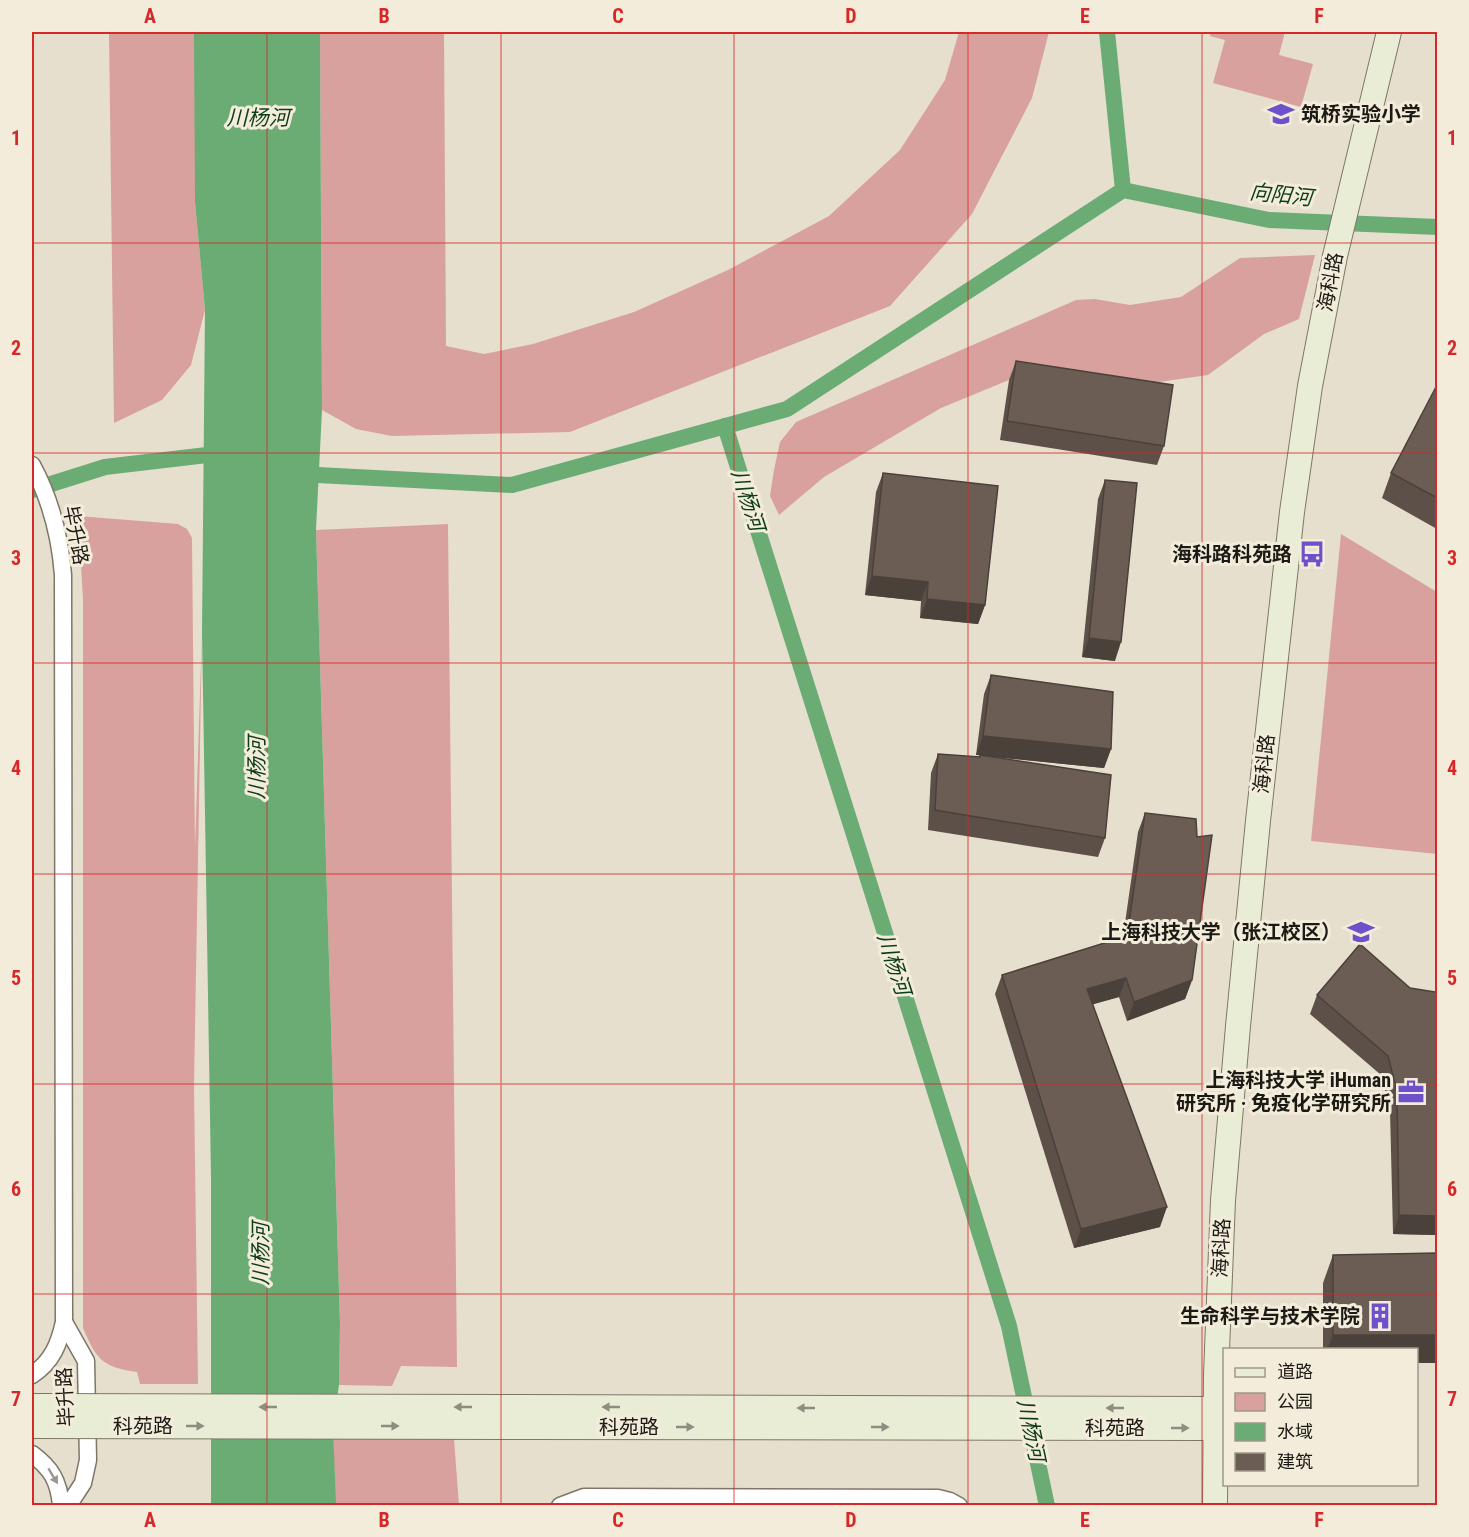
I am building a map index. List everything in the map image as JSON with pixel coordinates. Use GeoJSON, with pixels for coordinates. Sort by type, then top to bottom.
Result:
{"type":"FeatureCollection","features":[{"type":"Feature","properties":{"kind":"street","name":"海科路"},"geometry":{"type":"LineString","coordinates":[[1215,1506],[1220,1418],[1223,1200],[1257,833],[1298,470],[1310,386],[1363,165],[1389,32]]}},
{"type":"Feature","properties":{"kind":"street","name":"海科路"},"geometry":{"type":"LineString","coordinates":[[1363,165],[1404,32]]}},
{"type":"Feature","properties":{"kind":"street","name":"海科路"},"geometry":{"type":"LineString","coordinates":[[1231,1348],[1238,1200],[1272,823],[1308,497],[1342,256]]}},
{"type":"Feature","properties":{"kind":"street","name":"毕升路"},"geometry":{"type":"LineString","coordinates":[[32,465],[53,514],[61,544],[63,575],[64,1322],[86,1361],[88,1460],[83,1483],[68,1506]]}},
{"type":"Feature","properties":{"kind":"street"},"geometry":{"type":"LineString","coordinates":[[32,1375],[50,1360],[60,1341],[64,1322]]}},
{"type":"Feature","properties":{"kind":"street","name":"科苑路"},"geometry":{"type":"LineString","coordinates":[[32,1406],[521,1417],[1220,1418]]}},
{"type":"Feature","properties":{"kind":"street","name":"科苑路"},"geometry":{"type":"LineString","coordinates":[[32,1426],[521,1417]]}},
{"type":"Feature","properties":{"kind":"street"},"geometry":{"type":"LineString","coordinates":[[32,1454],[53,1473],[59,1487],[61,1506]]}},
{"type":"Feature","properties":{"kind":"street"},"geometry":{"type":"LineString","coordinates":[[1229,1486],[1229,1506]]}},
{"type":"Feature","properties":{"kind":"street"},"geometry":{"type":"LineString","coordinates":[[560,1506],[570,1500],[596,1497],[938,1498],[959,1506]]}},
{"type":"Feature","properties":{"kind":"green space"},"geometry":{"type":"Polygon","coordinates":[[[109,32],[195,32],[195,202],[205,310],[191,365],[162,400],[114,423],[109,32]]]}},
{"type":"Feature","properties":{"kind":"green space"},"geometry":{"type":"Polygon","coordinates":[[[320,32],[444,32],[446,346],[484,354],[533,344],[634,312],[728,270],[829,216],[900,150],[945,80],[959,32],[1049,32],[1032,98],[972,214],[890,306],[570,432],[392,436],[356,429],[322,410],[320,32]]]}},
{"type":"Feature","properties":{"kind":"green space"},"geometry":{"type":"Polygon","coordinates":[[[1211,32],[1285,32],[1279,55],[1313,64],[1301,107],[1213,83],[1225,40],[1210,36],[1211,32]]]}},
{"type":"Feature","properties":{"kind":"green space"},"geometry":{"type":"Polygon","coordinates":[[[1315,255],[1299,319],[1264,334],[1208,375],[1152,383],[1021,375],[941,408],[824,477],[779,515],[770,496],[780,442],[796,422],[1076,300],[1095,299],[1130,305],[1181,297],[1240,258],[1315,255]]]}},
{"type":"Feature","properties":{"kind":"green space"},"geometry":{"type":"Polygon","coordinates":[[[78,516],[178,524],[187,529],[192,538],[195,848],[202,632],[194,1086],[198,1384],[140,1384],[137,1372],[116,1368],[102,1360],[92,1348],[83,1328],[83,599],[78,516]]]}},
{"type":"Feature","properties":{"kind":"green space"},"geometry":{"type":"Polygon","coordinates":[[[448,524],[457,1367],[401,1366],[392,1386],[339,1385],[340,1324],[316,530],[448,524]]]}},
{"type":"Feature","properties":{"kind":"green space"},"geometry":{"type":"Polygon","coordinates":[[[1341,534],[1437,592],[1437,854],[1311,841],[1341,534]]]}},
{"type":"Feature","properties":{"kind":"green space"},"geometry":{"type":"Polygon","coordinates":[[[333,1426],[453,1426],[459,1505],[335,1505],[333,1426]]]}},
{"type":"Feature","properties":{"kind":"water"},"geometry":{"type":"Polygon","coordinates":[[[194,32],[320,32],[322,410],[316,530],[340,1324],[339,1385],[333,1426],[336,1505],[211,1505],[211,1178],[202,632],[205,310],[195,202],[194,32]]]}},
{"type":"Feature","properties":{"kind":"building"},"geometry":{"type":"Polygon","coordinates":[[[1016,361],[1173,385],[1164,446],[1007,421],[1016,361]]]}},
{"type":"Feature","properties":{"kind":"building"},"geometry":{"type":"Polygon","coordinates":[[[1437,385],[1437,498],[1391,473],[1437,385]]]}},
{"type":"Feature","properties":{"kind":"building"},"geometry":{"type":"Polygon","coordinates":[[[883,473],[998,486],[985,605],[927,599],[928,582],[872,576],[883,473]]]}},
{"type":"Feature","properties":{"kind":"building"},"geometry":{"type":"Polygon","coordinates":[[[1105,480],[1137,483],[1121,642],[1089,638],[1105,480]]]}},
{"type":"Feature","properties":{"kind":"building"},"geometry":{"type":"Polygon","coordinates":[[[991,675],[1113,692],[1111,749],[983,736],[991,675]]]}},
{"type":"Feature","properties":{"kind":"building"},"geometry":{"type":"Polygon","coordinates":[[[938,754],[980,757],[980,755],[1111,775],[1105,838],[935,810],[938,754]]]}},
{"type":"Feature","properties":{"kind":"building"},"geometry":{"type":"Polygon","coordinates":[[[1145,813],[1196,819],[1197,837],[1212,835],[1192,980],[1134,1002],[1126,978],[1087,989],[1167,1207],[1081,1229],[1002,975],[1127,936],[1145,813]]]}},
{"type":"Feature","properties":{"kind":"building","name":"上海科技大学 iHuman 研究所 · 免疫化学研究所"},"geometry":{"type":"Polygon","coordinates":[[[1360,944],[1410,988],[1437,992],[1437,1216],[1399,1215],[1397,1091],[1388,1056],[1317,995],[1360,944]]]}},
{"type":"Feature","properties":{"kind":"building","name":"生命科学与技术学院"},"geometry":{"type":"Polygon","coordinates":[[[1437,1253],[1437,1335],[1333,1335],[1333,1255],[1437,1253]]]}},
{"type":"Feature","properties":{"kind":"waterway"},"geometry":{"type":"LineString","coordinates":[[298,474],[512,485],[787,409],[1123,190],[1107,32]]}},
{"type":"Feature","properties":{"kind":"waterway","name":"向阳河"},"geometry":{"type":"LineString","coordinates":[[1123,190],[1269,220],[1438,227]]}},
{"type":"Feature","properties":{"kind":"waterway","name":"川杨河"},"geometry":{"type":"LineString","coordinates":[[725,426],[1009,1326],[1047,1506]]}},
{"type":"Feature","properties":{"kind":"waterway"},"geometry":{"type":"LineString","coordinates":[[32,490],[105,467],[224,453]]}},
{"type":"Feature","properties":{"kind":"place","name":"筑桥实验小学"},"geometry":{"type":"Point","coordinates":[1281,114]}},
{"type":"Feature","properties":{"kind":"place","name":"海科路科苑路"},"geometry":{"type":"Point","coordinates":[1312,554]}},
{"type":"Feature","properties":{"kind":"place","name":"上海科技大学（张江校区）"},"geometry":{"type":"Point","coordinates":[1361,932]}},
{"type":"Feature","properties":{"kind":"place","name":"上海科技大学 iHuman 研究所 · 免疫化学研究所"},"geometry":{"type":"Point","coordinates":[1411,1092]}},
{"type":"Feature","properties":{"kind":"place","name":"生命科学与技术学院"},"geometry":{"type":"Point","coordinates":[1380,1316]}}]}
